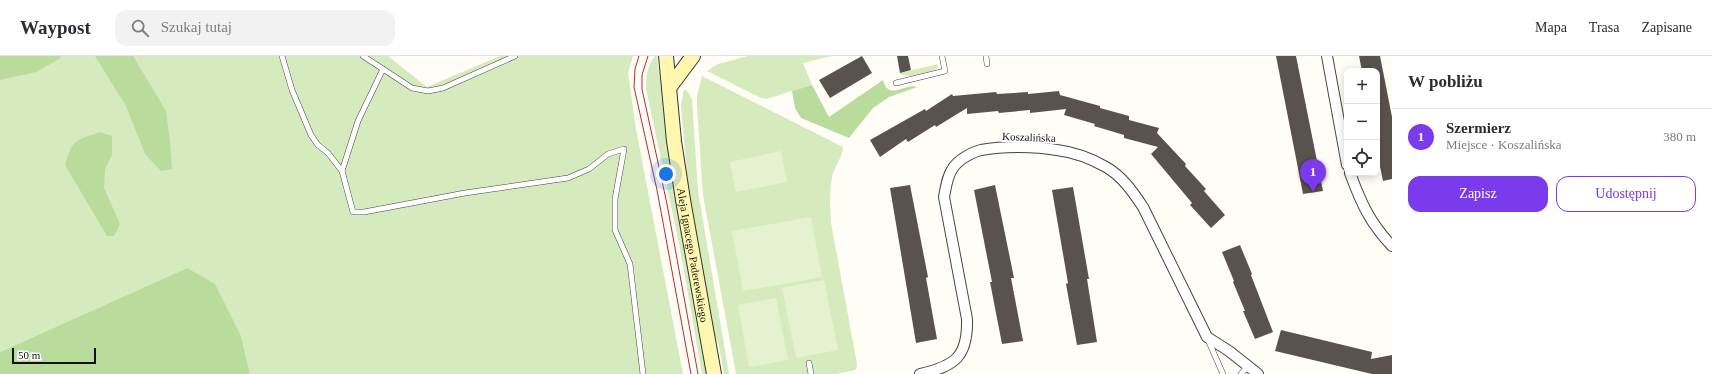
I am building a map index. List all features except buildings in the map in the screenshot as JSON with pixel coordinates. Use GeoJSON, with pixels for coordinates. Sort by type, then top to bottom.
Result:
{"type":"FeatureCollection","features":[{"type":"Feature","properties":{"kind":"street","name":"Aleja Ignacego Paderewskiego"},"geometry":{"type":"LineString","coordinates":[[666,56],[674,141],[714,374]]}},
{"type":"Feature","properties":{"kind":"street"},"geometry":{"type":"LineString","coordinates":[[669,88],[693,56]]}},
{"type":"Feature","properties":{"kind":"street"},"geometry":{"type":"LineString","coordinates":[[1328,56],[1344,148]]}},
{"type":"Feature","properties":{"kind":"street","name":"Koszalińska"},"geometry":{"type":"LineString","coordinates":[[920,374],[935,370],[954,361],[963,350],[967,334],[967,319],[944,197],[946,183],[953,167],[964,158],[979,150],[1021,148],[1058,150],[1095,161],[1107,167],[1131,190],[1143,208],[1207,337]]}},
{"type":"Feature","properties":{"kind":"street"},"geometry":{"type":"LineString","coordinates":[[1351,176],[1362,203],[1377,231],[1392,246]]}},
{"type":"Feature","properties":{"kind":"street"},"geometry":{"type":"LineString","coordinates":[[1207,337],[1229,351],[1258,374]]}},
{"type":"Feature","properties":{"kind":"lane"},"geometry":{"type":"LineString","coordinates":[[282,56],[292,90],[311,135],[318,146],[328,153],[342,171],[353,212],[364,212],[465,193],[568,178],[589,168],[608,154],[624,149],[615,199],[615,230],[630,264],[643,374]]}},
{"type":"Feature","properties":{"kind":"lane"},"geometry":{"type":"LineString","coordinates":[[363,56],[412,88],[428,91],[443,88],[515,56]]}},
{"type":"Feature","properties":{"kind":"lane"},"geometry":{"type":"LineString","coordinates":[[896,83],[945,71],[942,56]]}},
{"type":"Feature","properties":{"kind":"lane"},"geometry":{"type":"LineString","coordinates":[[986,56],[987,64]]}},
{"type":"Feature","properties":{"kind":"lane"},"geometry":{"type":"LineString","coordinates":[[342,171],[358,121],[382,69]]}},
{"type":"Feature","properties":{"kind":"lane"},"geometry":{"type":"LineString","coordinates":[[1207,337],[1223,374]]}},
{"type":"Feature","properties":{"kind":"lane"},"geometry":{"type":"LineString","coordinates":[[809,363],[811,374]]}},
{"type":"Feature","properties":{"kind":"lane"},"geometry":{"type":"LineString","coordinates":[[1241,374],[1248,366]]}},
{"type":"Feature","properties":{"kind":"green space"},"geometry":{"type":"Polygon","coordinates":[[[0,56],[388,56],[427,87],[500,56],[633,56],[628,73],[636,129],[683,374],[250,374],[241,336],[187,268],[0,352],[0,56]]]}},
{"type":"Feature","properties":{"kind":"green space"},"geometry":{"type":"Polygon","coordinates":[[[0,56],[60,56],[61,58],[36,72],[0,80],[0,56]]]}},
{"type":"Feature","properties":{"kind":"green space"},"geometry":{"type":"Polygon","coordinates":[[[95,56],[133,56],[166,111],[172,169],[161,171],[145,154],[126,106],[95,56]]]}},
{"type":"Feature","properties":{"kind":"green space"},"geometry":{"type":"Polygon","coordinates":[[[655,56],[657,56],[668,143],[707,374],[702,374],[679,243],[646,89],[648,71],[655,56]]]}},
{"type":"Feature","properties":{"kind":"green space"},"geometry":{"type":"Polygon","coordinates":[[[748,56],[832,56],[803,63],[812,85],[766,99],[761,98],[707,71],[718,64],[748,56]]]}},
{"type":"Feature","properties":{"kind":"green space"},"geometry":{"type":"Polygon","coordinates":[[[938,64],[937,69],[935,70],[911,76],[902,75],[900,73],[938,64]]]}},
{"type":"Feature","properties":{"kind":"green space"},"geometry":{"type":"Polygon","coordinates":[[[702,76],[843,147],[842,153],[833,173],[831,185],[831,223],[857,364],[855,370],[836,374],[814,374],[811,360],[806,362],[808,374],[736,374],[703,195],[697,107],[697,96],[702,76]]]}},
{"type":"Feature","properties":{"kind":"green space"},"geometry":{"type":"Polygon","coordinates":[[[883,80],[889,90],[893,91],[912,86],[917,87],[889,97],[873,108],[849,138],[801,118],[795,108],[792,91],[812,85],[829,117],[883,80]]]}},
{"type":"Feature","properties":{"kind":"green space"},"geometry":{"type":"Polygon","coordinates":[[[684,89],[688,92],[692,99],[698,191],[729,374],[724,374],[719,346],[711,325],[690,208],[681,106],[684,89]]]}},
{"type":"Feature","properties":{"kind":"green space"},"geometry":{"type":"Polygon","coordinates":[[[100,132],[112,136],[112,155],[105,169],[104,188],[120,224],[114,236],[107,236],[65,165],[70,150],[76,142],[80,139],[100,132]]]}},
{"type":"Feature","properties":{"kind":"green space"},"geometry":{"type":"Polygon","coordinates":[[[781,151],[787,182],[736,192],[730,162],[781,151]]]}},
{"type":"Feature","properties":{"kind":"green space"},"geometry":{"type":"Polygon","coordinates":[[[811,217],[822,277],[743,291],[732,231],[811,217]]]}},
{"type":"Feature","properties":{"kind":"green space"},"geometry":{"type":"Polygon","coordinates":[[[187,268],[215,284],[241,336],[250,374],[0,374],[0,352],[187,268]]]}},
{"type":"Feature","properties":{"kind":"green space"},"geometry":{"type":"Polygon","coordinates":[[[824,280],[838,350],[796,358],[782,288],[824,280]]]}},
{"type":"Feature","properties":{"kind":"green space"},"geometry":{"type":"Polygon","coordinates":[[[776,298],[788,360],[749,367],[738,305],[776,298]]]}},
{"type":"Feature","properties":{"kind":"tram line"},"geometry":{"type":"LineString","coordinates":[[639,56],[635,69],[634,87],[657,190],[691,374]]}},
{"type":"Feature","properties":{"kind":"tram line"},"geometry":{"type":"LineString","coordinates":[[648,56],[642,75],[642,89],[667,204],[698,374]]}},
{"type":"Feature","properties":{"kind":"place","name":"Szermierz"},"geometry":{"type":"Point","coordinates":[1313,192]}}]}
